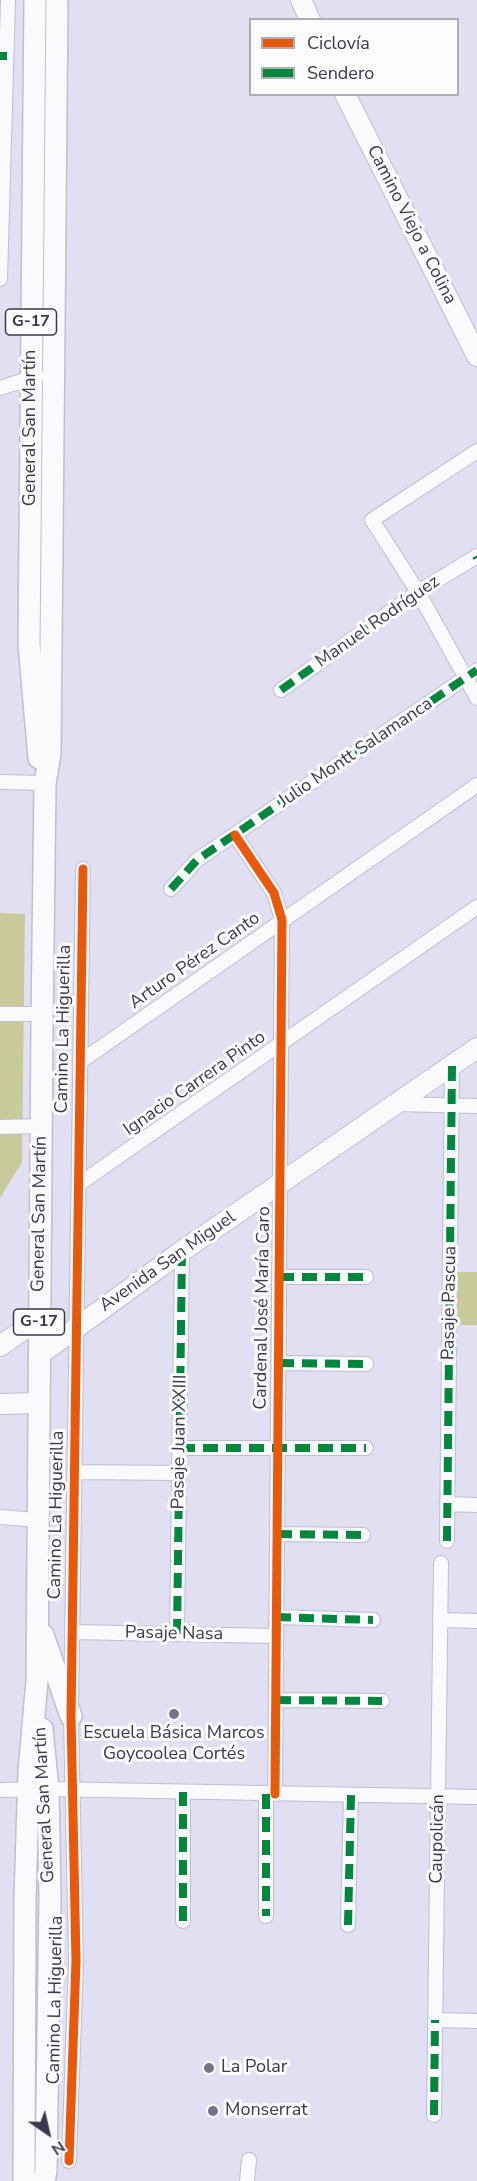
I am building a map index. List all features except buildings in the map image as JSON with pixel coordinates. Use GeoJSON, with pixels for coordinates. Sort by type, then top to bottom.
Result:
{"type":"FeatureCollection","features":[{"type":"Feature","properties":{"kind":"main road","name":"General San Martín"},"geometry":{"type":"LineString","coordinates":[[35,0],[30,379],[32,520],[29,644],[34,721],[38,755],[45,783]]}},
{"type":"Feature","properties":{"kind":"main road","name":"General San Martín"},"geometry":{"type":"LineString","coordinates":[[24,2181],[36,2102],[50,1898],[38,1789],[37,1618],[42,1014],[45,783],[50,756],[57,0]]}},
{"type":"Feature","properties":{"kind":"main road"},"geometry":{"type":"LineString","coordinates":[[301,0],[309,18]]}},
{"type":"Feature","properties":{"kind":"main road","name":"Camino Viejo a Colina"},"geometry":{"type":"LineString","coordinates":[[346,96],[477,356]]}},
{"type":"Feature","properties":{"kind":"main road","name":"Avenida San Miguel"},"geometry":{"type":"LineString","coordinates":[[39,1356],[182,1251],[477,1048]]}},
{"type":"Feature","properties":{"kind":"main road"},"geometry":{"type":"LineString","coordinates":[[0,1346],[39,1319]]}},
{"type":"Feature","properties":{"kind":"main road"},"geometry":{"type":"LineString","coordinates":[[0,1404],[39,1403]]}},
{"type":"Feature","properties":{"kind":"main road"},"geometry":{"type":"LineString","coordinates":[[37,1618],[71,1716]]}},
{"type":"Feature","properties":{"kind":"main road","name":"General San Martín"},"geometry":{"type":"LineString","coordinates":[[36,2102],[46,2170],[44,2181]]}},
{"type":"Feature","properties":{"kind":"street"},"geometry":{"type":"LineString","coordinates":[[0,279],[3,56],[8,0]]}},
{"type":"Feature","properties":{"kind":"street"},"geometry":{"type":"LineString","coordinates":[[0,388],[53,371]]}},
{"type":"Feature","properties":{"kind":"street"},"geometry":{"type":"LineString","coordinates":[[477,451],[372,520],[472,674],[477,698]]}},
{"type":"Feature","properties":{"kind":"street","name":"Manuel Rodríguez"},"geometry":{"type":"LineString","coordinates":[[281,690],[418,592],[477,557]]}},
{"type":"Feature","properties":{"kind":"street","name":"Julio Montt Salamanca"},"geometry":{"type":"LineString","coordinates":[[171,889],[196,860],[472,674]]}},
{"type":"Feature","properties":{"kind":"street"},"geometry":{"type":"LineString","coordinates":[[0,782],[45,783]]}},
{"type":"Feature","properties":{"kind":"street","name":"Arturo Pérez Canto"},"geometry":{"type":"LineString","coordinates":[[80,1062],[477,785]]}},
{"type":"Feature","properties":{"kind":"street","name":"Cardenal José María Caro"},"geometry":{"type":"LineString","coordinates":[[236,835],[274,893],[282,920],[276,1700],[266,1916]]}},
{"type":"Feature","properties":{"kind":"street","name":"Camino La Higuerilla"},"geometry":{"type":"LineString","coordinates":[[69,2161],[76,1961],[71,1716],[83,869]]}},
{"type":"Feature","properties":{"kind":"street","name":"Ignacio Carrera Pinto"},"geometry":{"type":"LineString","coordinates":[[79,1184],[477,907]]}},
{"type":"Feature","properties":{"kind":"street"},"geometry":{"type":"LineString","coordinates":[[0,1014],[42,1014]]}},
{"type":"Feature","properties":{"kind":"street","name":"Pasaje Pascua"},"geometry":{"type":"LineString","coordinates":[[447,1541],[452,1065]]}},
{"type":"Feature","properties":{"kind":"street"},"geometry":{"type":"LineString","coordinates":[[394,1104],[477,1106]]}},
{"type":"Feature","properties":{"kind":"street"},"geometry":{"type":"LineString","coordinates":[[0,1127],[41,1126]]}},
{"type":"Feature","properties":{"kind":"street","name":"Pasaje Juan XXIII"},"geometry":{"type":"LineString","coordinates":[[177,1634],[182,1251]]}},
{"type":"Feature","properties":{"kind":"street"},"geometry":{"type":"LineString","coordinates":[[279,1277],[366,1277]]}},
{"type":"Feature","properties":{"kind":"street"},"geometry":{"type":"LineString","coordinates":[[279,1364],[366,1364]]}},
{"type":"Feature","properties":{"kind":"street"},"geometry":{"type":"LineString","coordinates":[[180,1448],[366,1448]]}},
{"type":"Feature","properties":{"kind":"street"},"geometry":{"type":"LineString","coordinates":[[74,1472],[179,1473]]}},
{"type":"Feature","properties":{"kind":"street"},"geometry":{"type":"LineString","coordinates":[[447,1504],[477,1504]]}},
{"type":"Feature","properties":{"kind":"street"},"geometry":{"type":"LineString","coordinates":[[0,1517],[38,1520]]}},
{"type":"Feature","properties":{"kind":"street"},"geometry":{"type":"LineString","coordinates":[[277,1534],[363,1535]]}},
{"type":"Feature","properties":{"kind":"street","name":"Caupolicán"},"geometry":{"type":"LineString","coordinates":[[434,2115],[441,1563]]}},
{"type":"Feature","properties":{"kind":"street"},"geometry":{"type":"LineString","coordinates":[[276,1617],[373,1620]]}},
{"type":"Feature","properties":{"kind":"street"},"geometry":{"type":"LineString","coordinates":[[440,1620],[477,1621]]}},
{"type":"Feature","properties":{"kind":"street","name":"Pasaje Nasa"},"geometry":{"type":"LineString","coordinates":[[72,1632],[276,1636]]}},
{"type":"Feature","properties":{"kind":"street"},"geometry":{"type":"LineString","coordinates":[[276,1700],[382,1701]]}},
{"type":"Feature","properties":{"kind":"street"},"geometry":{"type":"LineString","coordinates":[[0,1790],[477,1797]]}},
{"type":"Feature","properties":{"kind":"street"},"geometry":{"type":"LineString","coordinates":[[183,1792],[183,1921]]}},
{"type":"Feature","properties":{"kind":"street"},"geometry":{"type":"LineString","coordinates":[[348,1925],[351,1795]]}},
{"type":"Feature","properties":{"kind":"street"},"geometry":{"type":"LineString","coordinates":[[435,2020],[477,2021]]}},
{"type":"Feature","properties":{"kind":"street"},"geometry":{"type":"LineString","coordinates":[[36,2102],[70,2102]]}},
{"type":"Feature","properties":{"kind":"street"},"geometry":{"type":"LineString","coordinates":[[247,2181],[249,2160]]}},
{"type":"Feature","properties":{"kind":"green space"},"geometry":{"type":"Polygon","coordinates":[[[0,913],[25,914],[22,1162],[0,1198],[0,913]]]}},
{"type":"Feature","properties":{"kind":"green space"},"geometry":{"type":"Polygon","coordinates":[[[450,1272],[477,1272],[477,1325],[450,1325],[450,1272]]]}},
{"type":"Feature","properties":{"kind":"marked path"},"geometry":{"type":"LineString","coordinates":[[0,56],[7,56]]}},
{"type":"Feature","properties":{"kind":"marked path"},"geometry":{"type":"LineString","coordinates":[[281,690],[418,592]]}},
{"type":"Feature","properties":{"kind":"marked path"},"geometry":{"type":"LineString","coordinates":[[171,889],[197,860],[477,670]]}},
{"type":"Feature","properties":{"kind":"marked path"},"geometry":{"type":"LineString","coordinates":[[447,1541],[452,1065]]}},
{"type":"Feature","properties":{"kind":"marked path"},"geometry":{"type":"LineString","coordinates":[[177,1634],[182,1251]]}},
{"type":"Feature","properties":{"kind":"marked path"},"geometry":{"type":"LineString","coordinates":[[279,1277],[366,1277]]}},
{"type":"Feature","properties":{"kind":"marked path"},"geometry":{"type":"LineString","coordinates":[[279,1363],[366,1364]]}},
{"type":"Feature","properties":{"kind":"marked path"},"geometry":{"type":"LineString","coordinates":[[180,1448],[366,1448]]}},
{"type":"Feature","properties":{"kind":"marked path"},"geometry":{"type":"LineString","coordinates":[[277,1534],[363,1535]]}},
{"type":"Feature","properties":{"kind":"marked path"},"geometry":{"type":"LineString","coordinates":[[276,1617],[373,1620]]}},
{"type":"Feature","properties":{"kind":"marked path"},"geometry":{"type":"LineString","coordinates":[[276,1700],[382,1701]]}},
{"type":"Feature","properties":{"kind":"marked path"},"geometry":{"type":"LineString","coordinates":[[183,1792],[183,1921]]}},
{"type":"Feature","properties":{"kind":"marked path"},"geometry":{"type":"LineString","coordinates":[[266,1794],[266,1916]]}},
{"type":"Feature","properties":{"kind":"marked path"},"geometry":{"type":"LineString","coordinates":[[348,1925],[351,1795]]}},
{"type":"Feature","properties":{"kind":"marked path"},"geometry":{"type":"LineString","coordinates":[[434,2115],[435,2020]]}},
{"type":"Feature","properties":{"kind":"cycle path"},"geometry":{"type":"LineString","coordinates":[[235,835],[274,893],[282,920],[275,1794]]}},
{"type":"Feature","properties":{"kind":"cycle path"},"geometry":{"type":"LineString","coordinates":[[69,2161],[76,1961],[71,1716],[83,869]]}},
{"type":"Feature","properties":{"kind":"place","name":"Escuela Básica Marcos Goycoolea Cortés"},"geometry":{"type":"Point","coordinates":[174,1714]}},
{"type":"Feature","properties":{"kind":"place","name":"La Polar"},"geometry":{"type":"Point","coordinates":[209,2068]}},
{"type":"Feature","properties":{"kind":"place","name":"Monserrat"},"geometry":{"type":"Point","coordinates":[213,2111]}}]}
